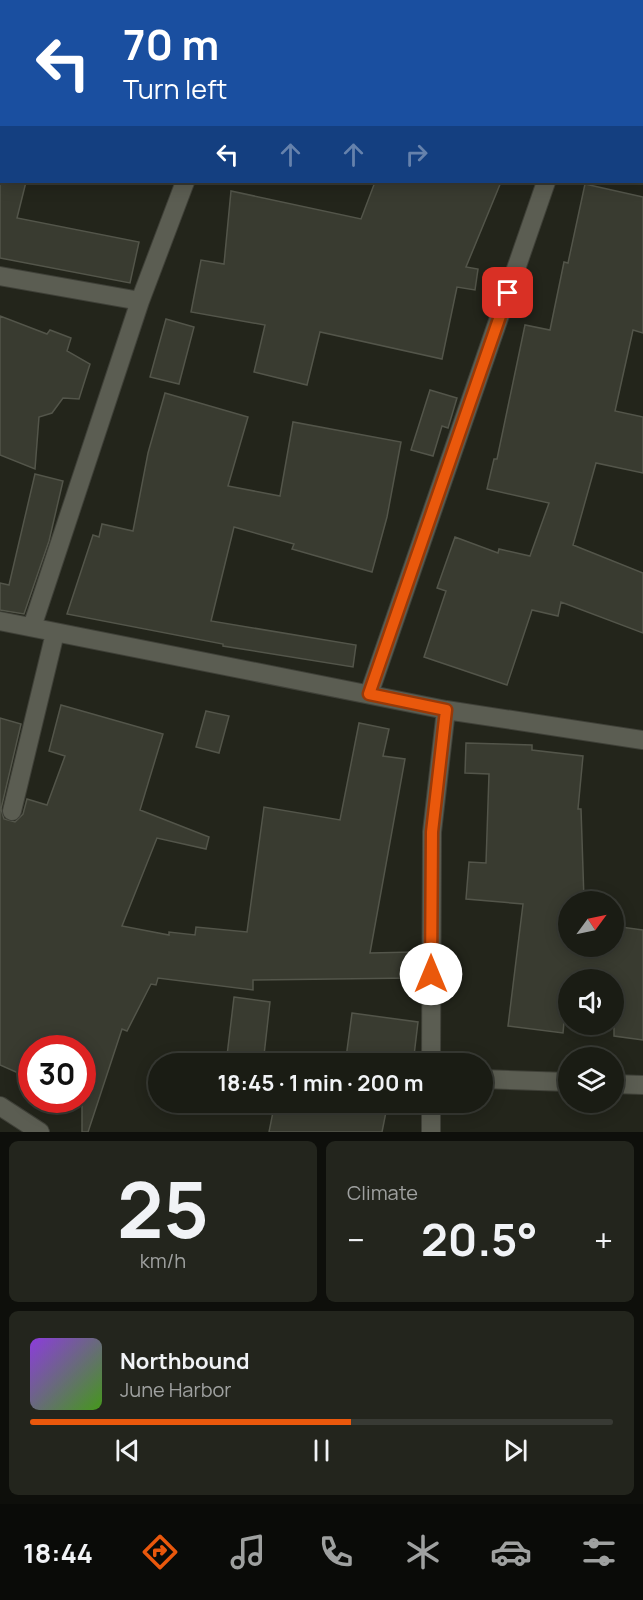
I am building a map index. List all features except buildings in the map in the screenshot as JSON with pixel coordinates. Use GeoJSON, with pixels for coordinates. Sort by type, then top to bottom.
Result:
{"type":"FeatureCollection","features":[{"type":"Feature","properties":{"kind":"street"},"geometry":{"type":"LineString","coordinates":[[32,627],[140,302],[185,183]]}},
{"type":"Feature","properties":{"kind":"street"},"geometry":{"type":"LineString","coordinates":[[369,694],[546,183]]}},
{"type":"Feature","properties":{"kind":"street"},"geometry":{"type":"LineString","coordinates":[[0,276],[140,302]]}},
{"type":"Feature","properties":{"kind":"street"},"geometry":{"type":"LineString","coordinates":[[0,621],[446,710],[643,740]]}},
{"type":"Feature","properties":{"kind":"street"},"geometry":{"type":"LineString","coordinates":[[12,811],[55,633]]}},
{"type":"Feature","properties":{"kind":"street"},"geometry":{"type":"LineString","coordinates":[[430,1053],[432,832],[446,710]]}},
{"type":"Feature","properties":{"kind":"street"},"geometry":{"type":"LineString","coordinates":[[493,1079],[558,1082]]}},
{"type":"Feature","properties":{"kind":"street"},"geometry":{"type":"LineString","coordinates":[[624,1084],[643,1085]]}},
{"type":"Feature","properties":{"kind":"street"},"geometry":{"type":"LineString","coordinates":[[0,1106],[40,1132]]}},
{"type":"Feature","properties":{"kind":"street"},"geometry":{"type":"LineString","coordinates":[[431,1113],[431,1132]]}},
{"type":"Feature","properties":{"kind":"route"},"geometry":{"type":"LineString","coordinates":[[431,974],[432,832],[446,710],[369,694],[508,293]]}}]}
